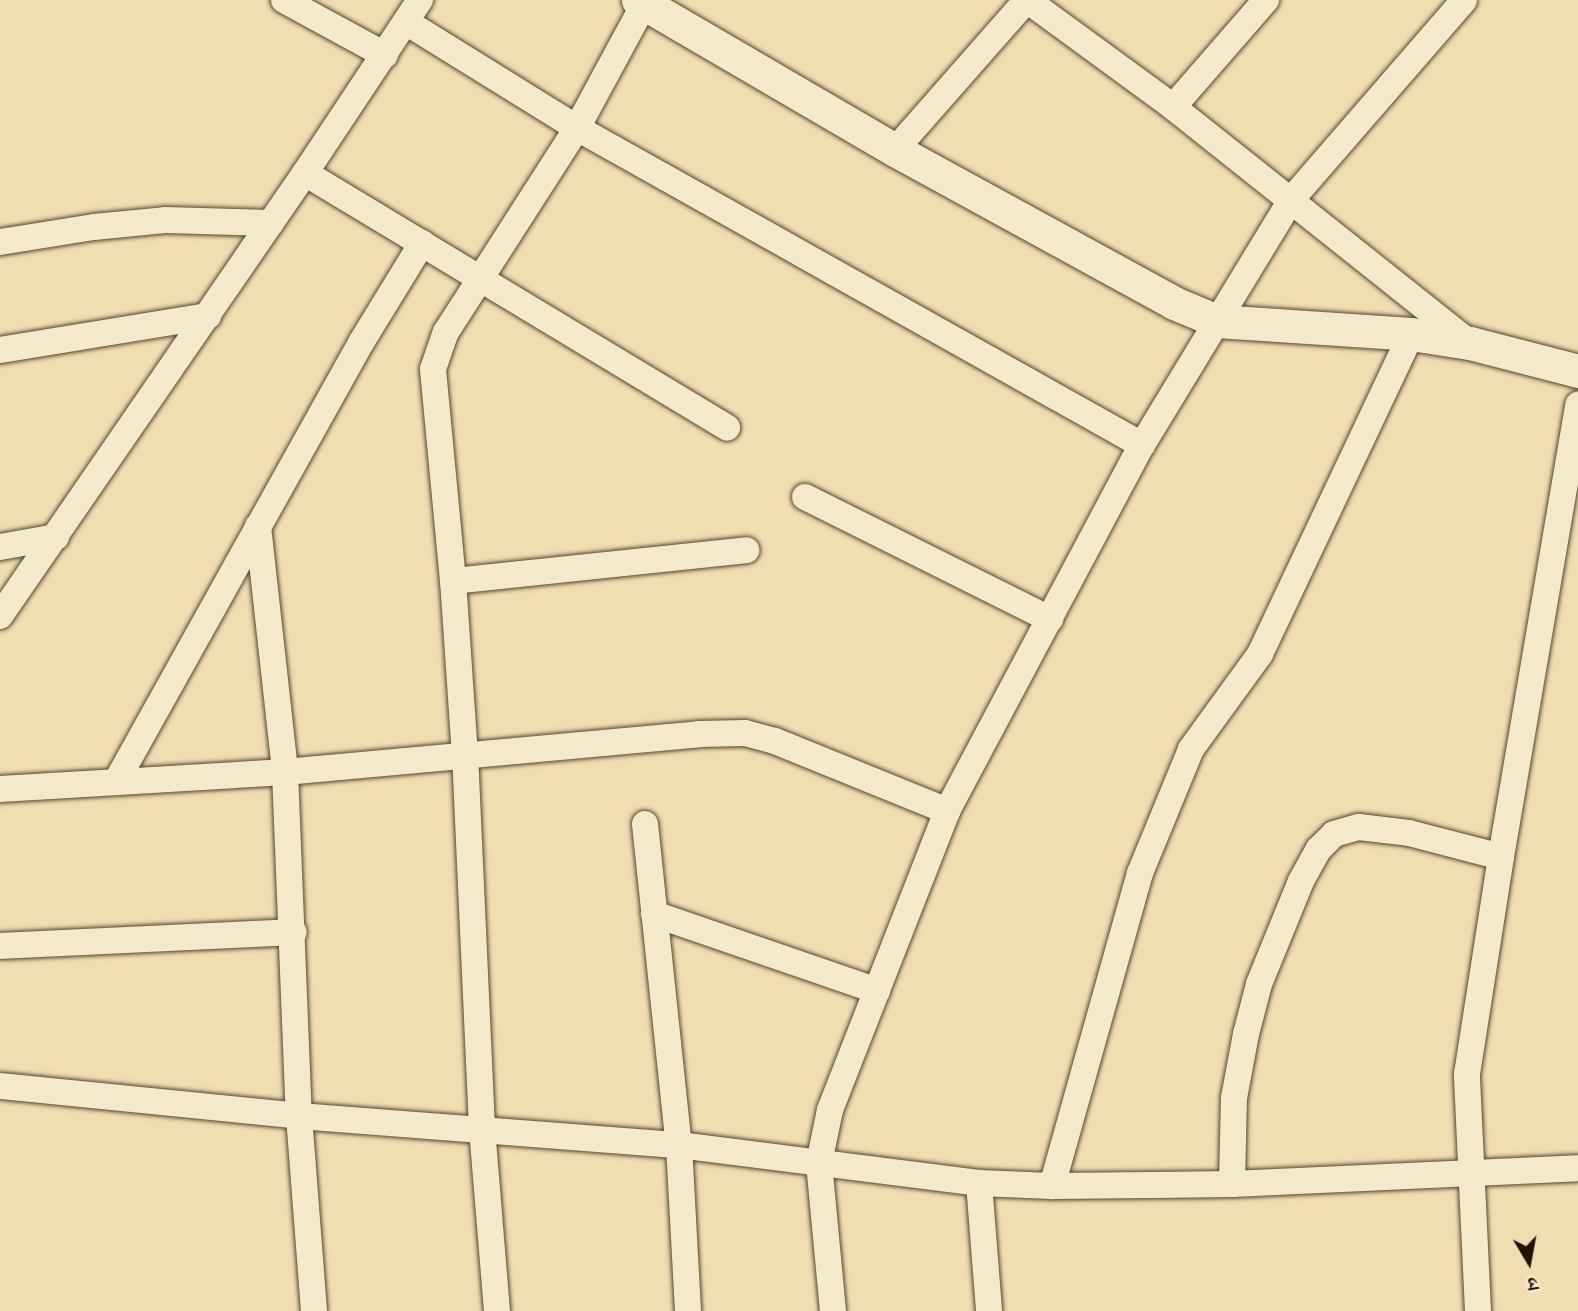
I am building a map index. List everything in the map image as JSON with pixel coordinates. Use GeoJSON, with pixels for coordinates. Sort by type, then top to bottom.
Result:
{"type":"FeatureCollection","features":[{"type":"Feature","properties":{"kind":"street"},"geometry":{"type":"LineString","coordinates":[[284,0],[385,55]]}},
{"type":"Feature","properties":{"kind":"street"},"geometry":{"type":"LineString","coordinates":[[895,150],[1027,0],[1173,107],[1470,343]]}},
{"type":"Feature","properties":{"kind":"street"},"geometry":{"type":"LineString","coordinates":[[1173,107],[1266,0]]}},
{"type":"Feature","properties":{"kind":"street"},"geometry":{"type":"LineString","coordinates":[[833,1311],[819,1163],[830,1110],[947,811],[1142,445],[1291,200],[1464,0]]}},
{"type":"Feature","properties":{"kind":"street"},"geometry":{"type":"LineString","coordinates":[[497,1311],[482,1128],[465,756],[453,581],[433,369],[446,332],[577,128],[641,2],[895,150],[1174,303],[1217,321],[1411,334],[1470,343],[1578,371]]}},
{"type":"Feature","properties":{"kind":"street"},"geometry":{"type":"LineString","coordinates":[[0,616],[208,316],[413,11],[577,128],[1142,445]]}},
{"type":"Feature","properties":{"kind":"street"},"geometry":{"type":"LineString","coordinates":[[305,173],[727,428]]}},
{"type":"Feature","properties":{"kind":"street"},"geometry":{"type":"LineString","coordinates":[[0,242],[94,227],[165,220],[271,223]]}},
{"type":"Feature","properties":{"kind":"street"},"geometry":{"type":"LineString","coordinates":[[116,782],[362,341],[422,243]]}},
{"type":"Feature","properties":{"kind":"street"},"geometry":{"type":"LineString","coordinates":[[0,350],[208,316]]}},
{"type":"Feature","properties":{"kind":"street"},"geometry":{"type":"LineString","coordinates":[[1052,1186],[1140,873],[1186,762],[1204,729],[1238,688],[1260,654],[1411,334]]}},
{"type":"Feature","properties":{"kind":"street"},"geometry":{"type":"LineString","coordinates":[[1478,1311],[1467,1074],[1578,405]]}},
{"type":"Feature","properties":{"kind":"street"},"geometry":{"type":"LineString","coordinates":[[805,497],[1050,619]]}},
{"type":"Feature","properties":{"kind":"street"},"geometry":{"type":"LineString","coordinates":[[258,526],[285,772],[299,1116],[314,1311]]}},
{"type":"Feature","properties":{"kind":"street"},"geometry":{"type":"LineString","coordinates":[[0,547],[56,537]]}},
{"type":"Feature","properties":{"kind":"street"},"geometry":{"type":"LineString","coordinates":[[453,581],[746,550]]}},
{"type":"Feature","properties":{"kind":"street"},"geometry":{"type":"LineString","coordinates":[[0,789],[285,772],[745,733],[775,741],[947,811]]}},
{"type":"Feature","properties":{"kind":"street"},"geometry":{"type":"LineString","coordinates":[[645,824],[679,1145],[688,1311]]}},
{"type":"Feature","properties":{"kind":"street"},"geometry":{"type":"LineString","coordinates":[[1232,1184],[1234,1098],[1259,984],[1301,881],[1319,849],[1334,835],[1359,827],[1409,834],[1501,857]]}},
{"type":"Feature","properties":{"kind":"street"},"geometry":{"type":"LineString","coordinates":[[654,914],[877,991]]}},
{"type":"Feature","properties":{"kind":"street"},"geometry":{"type":"LineString","coordinates":[[0,946],[293,932]]}},
{"type":"Feature","properties":{"kind":"street"},"geometry":{"type":"LineString","coordinates":[[0,1086],[299,1116],[679,1145],[979,1184],[1232,1184],[1578,1168]]}},
{"type":"Feature","properties":{"kind":"street"},"geometry":{"type":"LineString","coordinates":[[979,1184],[989,1311]]}}]}
